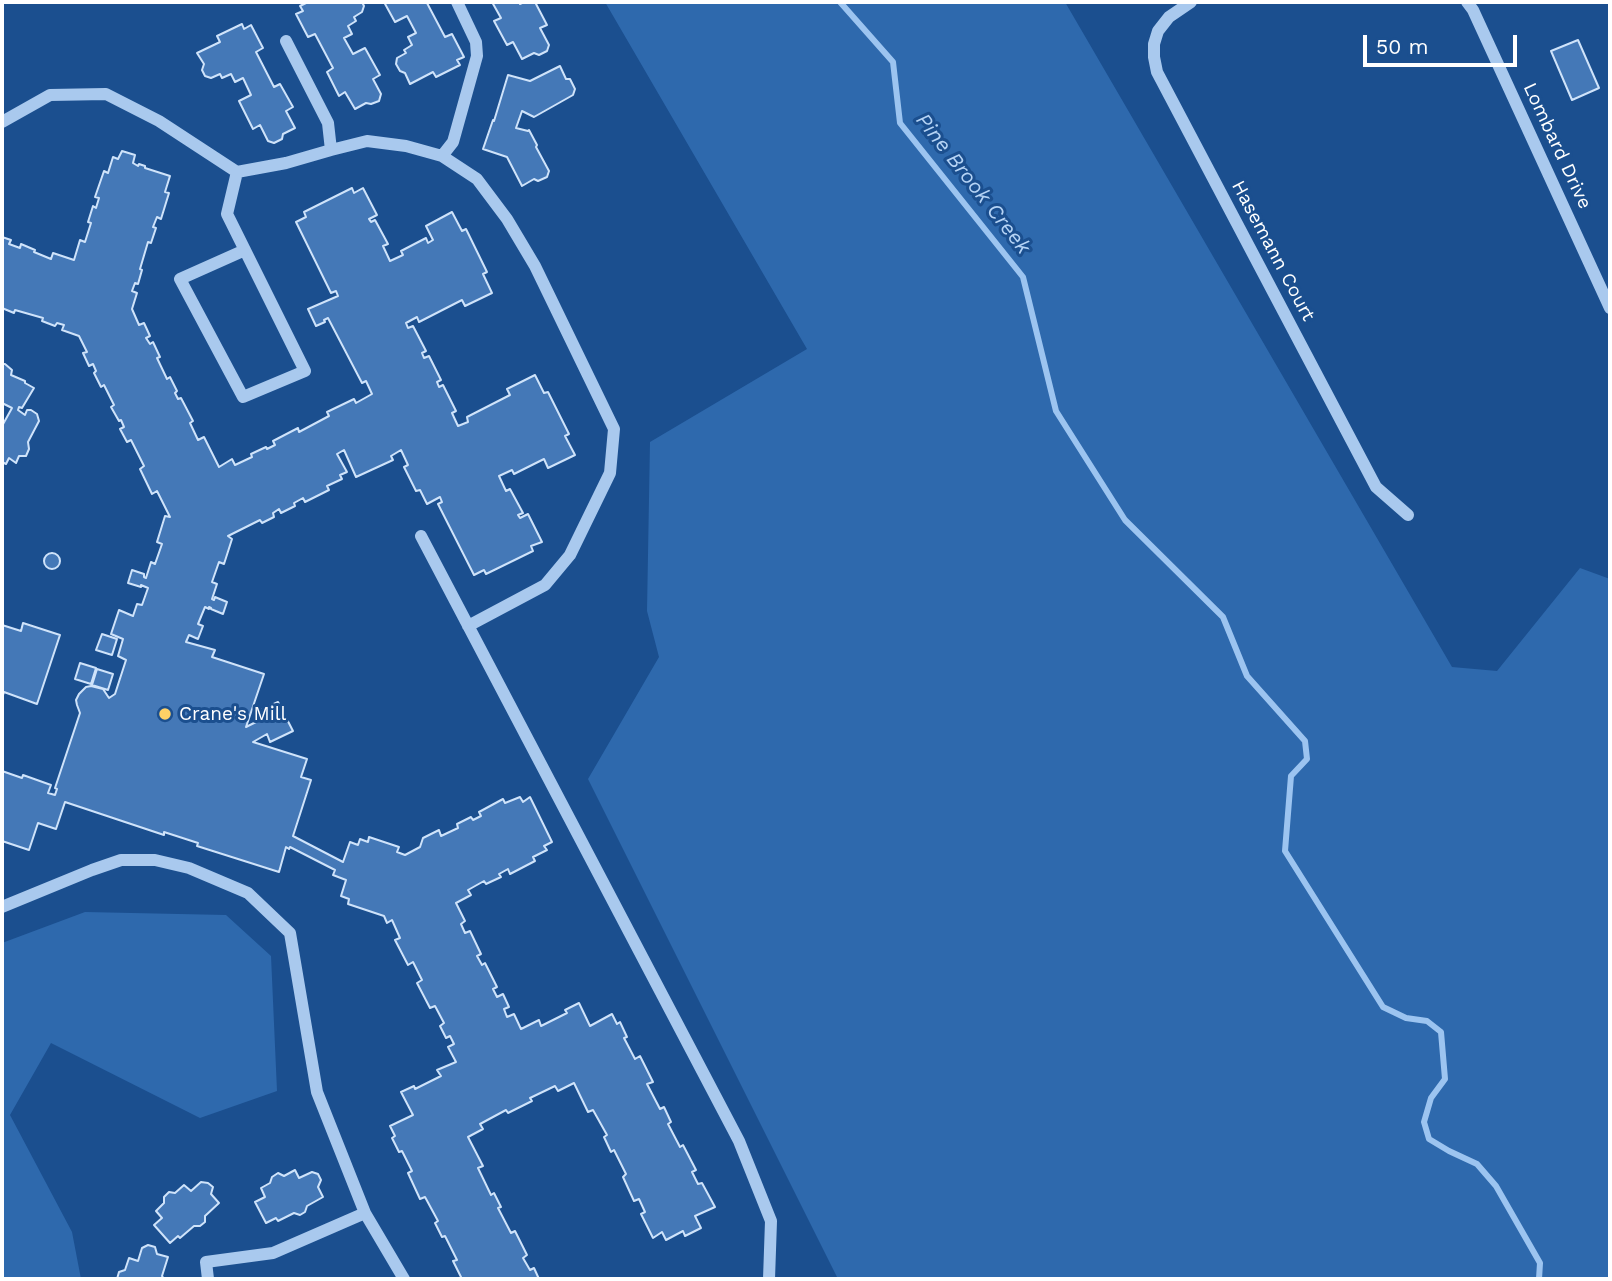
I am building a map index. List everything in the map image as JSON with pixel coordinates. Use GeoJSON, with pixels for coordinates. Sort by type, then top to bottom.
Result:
{"type":"FeatureCollection","features":[{"type":"Feature","properties":{"kind":"street"},"geometry":{"type":"LineString","coordinates":[[442,156],[453,142],[477,56],[476,42],[457,2]]}},
{"type":"Feature","properties":{"kind":"street","name":"Hasemann Court"},"geometry":{"type":"LineString","coordinates":[[1191,2],[1169,17],[1158,31],[1154,44],[1157,72],[1376,487],[1408,514]]}},
{"type":"Feature","properties":{"kind":"street","name":"Lombard Drive"},"geometry":{"type":"LineString","coordinates":[[1467,2],[1610,308]]}},
{"type":"Feature","properties":{"kind":"street"},"geometry":{"type":"LineString","coordinates":[[286,41],[328,122],[331,150]]}},
{"type":"Feature","properties":{"kind":"street"},"geometry":{"type":"LineString","coordinates":[[2,122],[50,95],[106,94],[159,121],[237,172],[286,163],[367,141],[406,146],[442,156],[477,179],[507,219],[535,266],[614,429],[610,473],[570,555],[545,585],[468,626]]}},
{"type":"Feature","properties":{"kind":"street"},"geometry":{"type":"LineString","coordinates":[[237,172],[227,214],[245,250],[304,371],[243,397],[180,279],[245,250]]}},
{"type":"Feature","properties":{"kind":"street"},"geometry":{"type":"LineString","coordinates":[[421,536],[739,1141],[771,1221],[769,1279]]}},
{"type":"Feature","properties":{"kind":"street"},"geometry":{"type":"LineString","coordinates":[[2,907],[121,860],[155,860],[189,868],[248,893],[289,933],[317,1092],[365,1213],[404,1279]]}},
{"type":"Feature","properties":{"kind":"street"},"geometry":{"type":"LineString","coordinates":[[208,1279],[206,1262],[273,1253],[365,1213]]}},
{"type":"Feature","properties":{"kind":"shaded area"},"geometry":{"type":"Polygon","coordinates":[[[605,2],[1065,2],[1452,667],[1497,671],[1580,568],[1610,579],[1610,1279],[838,1279],[588,779],[659,657],[647,611],[650,442],[807,349],[605,2]]]}},
{"type":"Feature","properties":{"kind":"shaded area"},"geometry":{"type":"Polygon","coordinates":[[[85,912],[226,915],[271,956],[277,1091],[200,1118],[51,1043],[10,1115],[72,1232],[81,1279],[2,1279],[2,943],[85,912]]]}},
{"type":"Feature","properties":{"kind":"building"},"geometry":{"type":"Polygon","coordinates":[[[308,2],[362,2],[362,12],[354,17],[356,21],[348,26],[352,34],[344,38],[353,54],[365,48],[380,75],[373,79],[381,94],[379,101],[366,103],[355,109],[345,92],[339,96],[327,72],[333,68],[315,34],[308,37],[296,14],[303,11],[300,6],[308,2]]]}},
{"type":"Feature","properties":{"kind":"building"},"geometry":{"type":"Polygon","coordinates":[[[384,2],[428,2],[445,37],[452,34],[464,57],[457,60],[460,65],[436,77],[433,72],[410,84],[405,73],[400,71],[396,64],[397,58],[406,53],[404,50],[412,45],[408,37],[416,33],[407,16],[395,22],[384,2]]]}},
{"type":"Feature","properties":{"kind":"building"},"geometry":{"type":"Polygon","coordinates":[[[492,2],[535,2],[547,25],[540,28],[549,45],[547,51],[522,59],[513,42],[507,45],[494,21],[501,18],[492,2]]]}},
{"type":"Feature","properties":{"kind":"building"},"geometry":{"type":"Polygon","coordinates":[[[242,24],[244,29],[251,25],[263,48],[256,52],[274,87],[280,84],[293,107],[286,111],[295,128],[274,143],[268,141],[260,125],[253,129],[239,101],[251,95],[243,78],[235,82],[231,74],[222,78],[220,74],[211,78],[205,76],[202,70],[204,64],[197,53],[220,42],[217,36],[242,24]]]}},
{"type":"Feature","properties":{"kind":"building"},"geometry":{"type":"Polygon","coordinates":[[[1578,40],[1599,88],[1572,100],[1551,51],[1578,40]]]}},
{"type":"Feature","properties":{"kind":"building"},"geometry":{"type":"Polygon","coordinates":[[[560,66],[575,89],[573,95],[534,117],[522,111],[516,128],[529,130],[549,171],[547,177],[538,181],[534,179],[522,186],[507,157],[483,149],[508,75],[530,81],[560,66]]]}},
{"type":"Feature","properties":{"kind":"building","name":"Crane's Mill"},"geometry":{"type":"Polygon","coordinates":[[[122,151],[135,155],[133,163],[138,166],[139,164],[170,176],[165,192],[169,193],[161,219],[157,217],[153,227],[156,228],[151,243],[148,242],[140,269],[142,270],[138,284],[135,283],[132,291],[137,293],[132,309],[139,325],[144,323],[150,336],[146,338],[150,344],[153,342],[167,379],[170,377],[178,399],[181,398],[193,421],[190,423],[198,440],[204,437],[219,467],[232,459],[235,465],[252,457],[251,454],[275,445],[273,441],[298,428],[299,432],[329,416],[327,412],[354,399],[356,403],[372,394],[366,381],[362,383],[328,318],[316,326],[308,309],[338,296],[336,291],[331,293],[296,222],[306,217],[304,212],[352,188],[354,193],[363,188],[377,215],[369,219],[371,222],[375,220],[388,244],[383,246],[390,261],[403,255],[401,251],[426,238],[428,243],[433,240],[426,226],[452,212],[462,231],[466,229],[487,272],[483,274],[492,293],[465,306],[462,300],[419,322],[417,317],[406,323],[408,328],[413,326],[426,351],[422,353],[424,358],[429,356],[441,380],[437,382],[439,387],[443,385],[456,411],[452,413],[458,426],[468,422],[467,417],[510,395],[507,389],[535,375],[544,393],[548,392],[569,434],[565,436],[575,455],[548,468],[544,459],[514,474],[512,470],[499,476],[506,491],[510,489],[523,513],[518,515],[520,518],[528,514],[542,542],[531,546],[533,551],[486,574],[484,570],[474,575],[438,504],[442,502],[440,497],[427,504],[420,490],[416,491],[404,467],[408,465],[401,450],[391,456],[393,460],[356,477],[344,450],[337,454],[347,472],[340,475],[342,479],[327,486],[329,490],[305,502],[303,498],[294,503],[295,506],[281,513],[279,509],[273,513],[274,517],[262,523],[260,520],[228,536],[232,539],[224,564],[219,562],[212,582],[217,584],[212,599],[215,597],[227,602],[223,614],[205,607],[198,624],[203,626],[198,639],[189,635],[186,642],[215,650],[212,657],[264,674],[246,727],[260,720],[256,712],[278,702],[293,731],[270,742],[267,734],[253,742],[307,759],[301,777],[311,780],[293,836],[343,862],[350,842],[358,845],[360,839],[368,842],[369,837],[399,847],[397,852],[405,855],[420,847],[423,838],[439,830],[441,836],[458,828],[457,824],[471,817],[473,820],[481,816],[479,812],[503,799],[505,803],[520,797],[523,802],[530,797],[552,842],[544,846],[547,850],[533,857],[535,861],[510,874],[508,869],[499,874],[501,877],[486,884],[484,881],[468,890],[471,895],[456,903],[465,921],[461,924],[465,933],[470,931],[481,954],[477,956],[482,965],[485,963],[497,987],[493,989],[497,997],[503,994],[509,1007],[504,1009],[507,1017],[514,1014],[521,1029],[539,1020],[541,1026],[567,1013],[565,1010],[579,1003],[590,1026],[612,1014],[617,1024],[620,1022],[627,1037],[624,1038],[635,1059],[640,1056],[653,1082],[647,1084],[660,1109],[664,1107],[671,1122],[668,1124],[696,1170],[692,1172],[698,1184],[702,1183],[715,1207],[695,1216],[701,1228],[685,1236],[683,1231],[666,1240],[662,1232],[653,1238],[641,1214],[645,1212],[639,1199],[634,1201],[623,1177],[626,1174],[614,1150],[611,1152],[604,1137],[607,1135],[593,1110],[588,1112],[574,1083],[558,1091],[555,1086],[530,1098],[532,1101],[508,1113],[506,1110],[480,1124],[483,1129],[468,1137],[483,1166],[478,1168],[491,1195],[494,1193],[501,1207],[498,1208],[511,1233],[515,1231],[527,1255],[523,1258],[530,1270],[534,1268],[539,1279],[462,1279],[453,1261],[457,1260],[435,1223],[438,1221],[425,1197],[420,1199],[408,1173],[412,1171],[392,1138],[395,1136],[390,1126],[413,1115],[401,1092],[414,1086],[415,1089],[441,1076],[437,1070],[456,1062],[448,1047],[454,1044],[450,1036],[446,1038],[440,1026],[444,1023],[435,1006],[430,1008],[417,983],[422,980],[413,962],[408,965],[395,940],[400,938],[392,920],[387,923],[384,916],[348,904],[349,899],[341,896],[346,880],[333,875],[335,870],[290,847],[286,847],[279,872],[197,846],[198,843],[164,832],[164,835],[65,802],[56,829],[38,823],[29,850],[2,841],[2,771],[51,785],[48,793],[55,795],[80,713],[76,700],[79,694],[91,686],[103,689],[109,698],[115,694],[126,660],[118,656],[123,639],[111,634],[119,610],[133,616],[137,604],[142,605],[148,588],[128,583],[132,570],[144,574],[146,578],[151,562],[155,564],[162,544],[157,542],[165,516],[170,517],[157,491],[152,494],[140,469],[144,466],[131,440],[127,442],[120,429],[124,427],[121,420],[119,421],[111,407],[114,405],[104,385],[101,387],[94,373],[96,371],[93,364],[89,366],[83,353],[87,352],[79,336],[62,330],[64,325],[57,323],[55,326],[42,321],[43,318],[2,308],[2,237],[11,240],[9,244],[20,248],[21,244],[51,259],[53,253],[74,260],[80,240],[85,242],[91,223],[88,222],[93,206],[96,208],[99,198],[95,197],[104,171],[108,173],[113,157],[118,159],[122,151]]]}},
{"type":"Feature","properties":{"kind":"building"},"geometry":{"type":"Polygon","coordinates":[[[2,364],[12,370],[11,375],[34,388],[18,410],[25,415],[27,410],[31,410],[37,414],[39,421],[28,442],[26,456],[19,456],[16,463],[9,458],[6,464],[2,462],[2,426],[12,408],[2,403],[2,364]]]}},
{"type":"Feature","properties":{"kind":"building"},"geometry":{"type":"Polygon","coordinates":[[[52,553],[60,561],[52,569],[44,561],[52,553]]]}},
{"type":"Feature","properties":{"kind":"building"},"geometry":{"type":"Polygon","coordinates":[[[23,623],[60,635],[37,704],[4,692],[2,698],[2,625],[21,631],[23,623]]]}},
{"type":"Feature","properties":{"kind":"building"},"geometry":{"type":"Polygon","coordinates":[[[102,634],[117,639],[112,655],[96,650],[102,634]]]}},
{"type":"Feature","properties":{"kind":"building"},"geometry":{"type":"Polygon","coordinates":[[[80,663],[96,668],[91,684],[75,679],[80,663]]]}},
{"type":"Feature","properties":{"kind":"building"},"geometry":{"type":"Polygon","coordinates":[[[97,669],[113,674],[108,690],[92,685],[97,669]]]}},
{"type":"Feature","properties":{"kind":"building"},"geometry":{"type":"Polygon","coordinates":[[[295,1170],[299,1178],[312,1172],[318,1174],[321,1180],[318,1187],[323,1197],[307,1206],[305,1212],[300,1215],[294,1213],[278,1221],[276,1218],[266,1223],[255,1202],[265,1197],[261,1188],[270,1183],[272,1177],[278,1173],[284,1176],[295,1170]]]}},
{"type":"Feature","properties":{"kind":"building"},"geometry":{"type":"Polygon","coordinates":[[[201,1182],[213,1187],[211,1194],[219,1203],[205,1216],[205,1222],[194,1226],[170,1243],[154,1225],[162,1218],[156,1211],[169,1192],[175,1193],[184,1185],[191,1191],[201,1182]]]}},
{"type":"Feature","properties":{"kind":"building"},"geometry":{"type":"Polygon","coordinates":[[[148,1245],[155,1247],[157,1254],[168,1257],[162,1276],[164,1279],[117,1279],[119,1272],[125,1270],[129,1258],[138,1261],[142,1248],[148,1245]]]}},
{"type":"Feature","properties":{"kind":"waterway","name":"Pine Brook Creek"},"geometry":{"type":"LineString","coordinates":[[840,2],[893,62],[900,123],[1023,277],[1056,411],[1125,520],[1223,617],[1247,676],[1305,741],[1307,759],[1291,776],[1285,851],[1383,1007],[1406,1018],[1427,1021],[1441,1032],[1445,1079],[1431,1098],[1424,1122],[1429,1139],[1477,1164],[1496,1186],[1540,1263],[1539,1279]]}},
{"type":"Feature","properties":{"kind":"place","name":"Crane's Mill"},"geometry":{"type":"Point","coordinates":[165,714]}}]}
